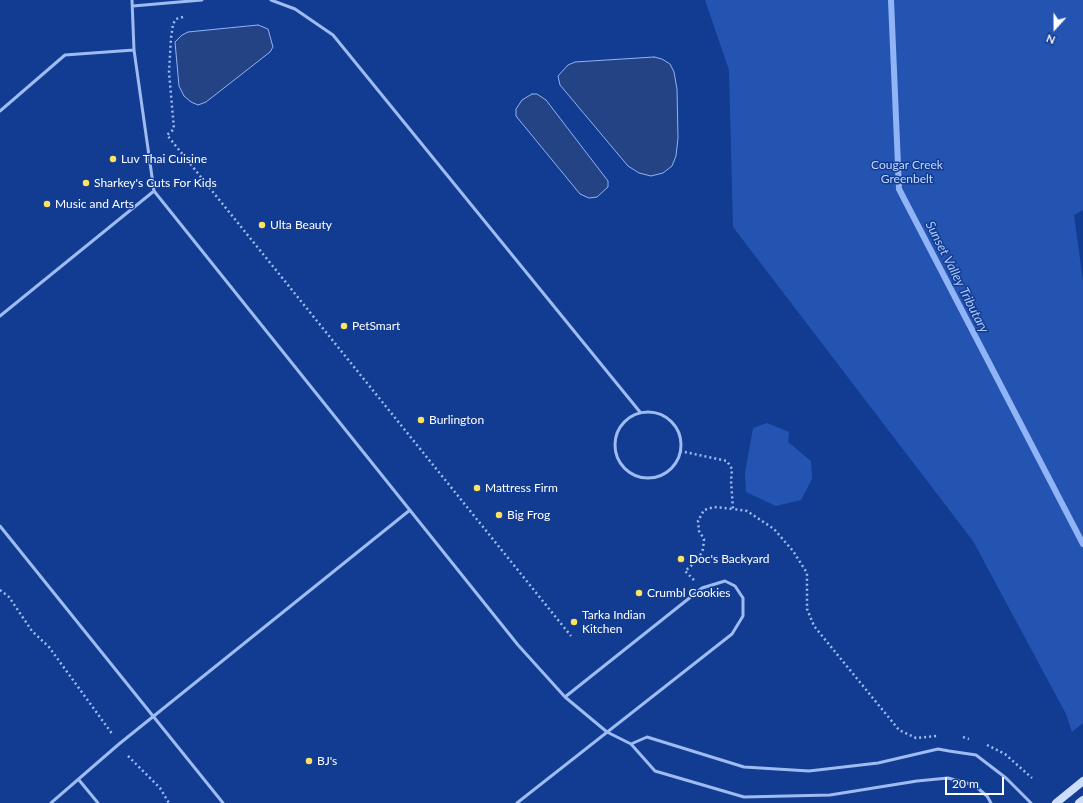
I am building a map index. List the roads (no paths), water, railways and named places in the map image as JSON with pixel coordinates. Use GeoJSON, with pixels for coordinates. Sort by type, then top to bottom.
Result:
{"type":"FeatureCollection","features":[{"type":"Feature","properties":{"kind":"main road"},"geometry":{"type":"LineString","coordinates":[[1056,803],[1083,781]]}},
{"type":"Feature","properties":{"kind":"main road"},"geometry":{"type":"LineString","coordinates":[[1079,803],[1083,800]]}},
{"type":"Feature","properties":{"kind":"lane"},"geometry":{"type":"LineString","coordinates":[[132,0],[134,50],[154,191],[518,645],[565,697],[606,732],[631,744],[655,771],[744,797],[830,795],[917,780],[948,778],[974,785],[987,796],[991,803]]}},
{"type":"Feature","properties":{"kind":"lane"},"geometry":{"type":"LineString","coordinates":[[133,6],[202,0]]}},
{"type":"Feature","properties":{"kind":"lane"},"geometry":{"type":"LineString","coordinates":[[271,0],[295,9],[332,35],[640,412]]}},
{"type":"Feature","properties":{"kind":"lane"},"geometry":{"type":"LineString","coordinates":[[0,111],[65,54],[134,50]]}},
{"type":"Feature","properties":{"kind":"lane"},"geometry":{"type":"LineString","coordinates":[[0,316],[154,191]]}},
{"type":"Feature","properties":{"kind":"lane"},"geometry":{"type":"LineString","coordinates":[[640,412],[661,414],[670,421],[679,435],[680,450],[678,458],[672,468],[662,475],[651,478],[643,478],[632,474],[624,468],[617,459],[614,449],[615,438],[619,427],[627,418],[640,412]]}},
{"type":"Feature","properties":{"kind":"lane"},"geometry":{"type":"LineString","coordinates":[[51,803],[119,744],[410,510]]}},
{"type":"Feature","properties":{"kind":"lane"},"geometry":{"type":"LineString","coordinates":[[0,526],[223,803]]}},
{"type":"Feature","properties":{"kind":"lane"},"geometry":{"type":"LineString","coordinates":[[517,803],[732,634],[743,616],[743,598],[735,586],[725,581],[702,588],[565,697]]}},
{"type":"Feature","properties":{"kind":"lane"},"geometry":{"type":"LineString","coordinates":[[631,744],[647,737],[744,767],[810,771],[878,763],[938,749],[976,755],[1006,778],[1031,803]]}},
{"type":"Feature","properties":{"kind":"lane"},"geometry":{"type":"LineString","coordinates":[[79,780],[98,803]]}},
{"type":"Feature","properties":{"kind":"waterway","name":"Sunset Valley Tributary"},"geometry":{"type":"LineString","coordinates":[[891,0],[899,189],[1083,544]]}},
{"type":"Feature","properties":{"kind":"place","name":"Luv Thai Cuisine"},"geometry":{"type":"Point","coordinates":[113,159]}},
{"type":"Feature","properties":{"kind":"place","name":"Sharkey's Cuts For Kids"},"geometry":{"type":"Point","coordinates":[86,183]}},
{"type":"Feature","properties":{"kind":"place","name":"Music and Arts"},"geometry":{"type":"Point","coordinates":[47,204]}},
{"type":"Feature","properties":{"kind":"place","name":"Ulta Beauty"},"geometry":{"type":"Point","coordinates":[262,225]}},
{"type":"Feature","properties":{"kind":"place","name":"PetSmart"},"geometry":{"type":"Point","coordinates":[344,326]}},
{"type":"Feature","properties":{"kind":"place","name":"Burlington"},"geometry":{"type":"Point","coordinates":[421,420]}},
{"type":"Feature","properties":{"kind":"place","name":"Mattress Firm"},"geometry":{"type":"Point","coordinates":[477,488]}},
{"type":"Feature","properties":{"kind":"place","name":"Big Frog"},"geometry":{"type":"Point","coordinates":[499,515]}},
{"type":"Feature","properties":{"kind":"place","name":"Doc's Backyard"},"geometry":{"type":"Point","coordinates":[681,559]}},
{"type":"Feature","properties":{"kind":"place","name":"Crumbl Cookies"},"geometry":{"type":"Point","coordinates":[639,593]}},
{"type":"Feature","properties":{"kind":"place","name":"Tarka Indian Kitchen"},"geometry":{"type":"Point","coordinates":[574,622]}},
{"type":"Feature","properties":{"kind":"place","name":"BJ's"},"geometry":{"type":"Point","coordinates":[309,761]}},
{"type":"Feature","properties":{"kind":"park label","name":"Cougar Creek Greenbelt"},"geometry":{"type":"Point","coordinates":[907,172]}}]}
